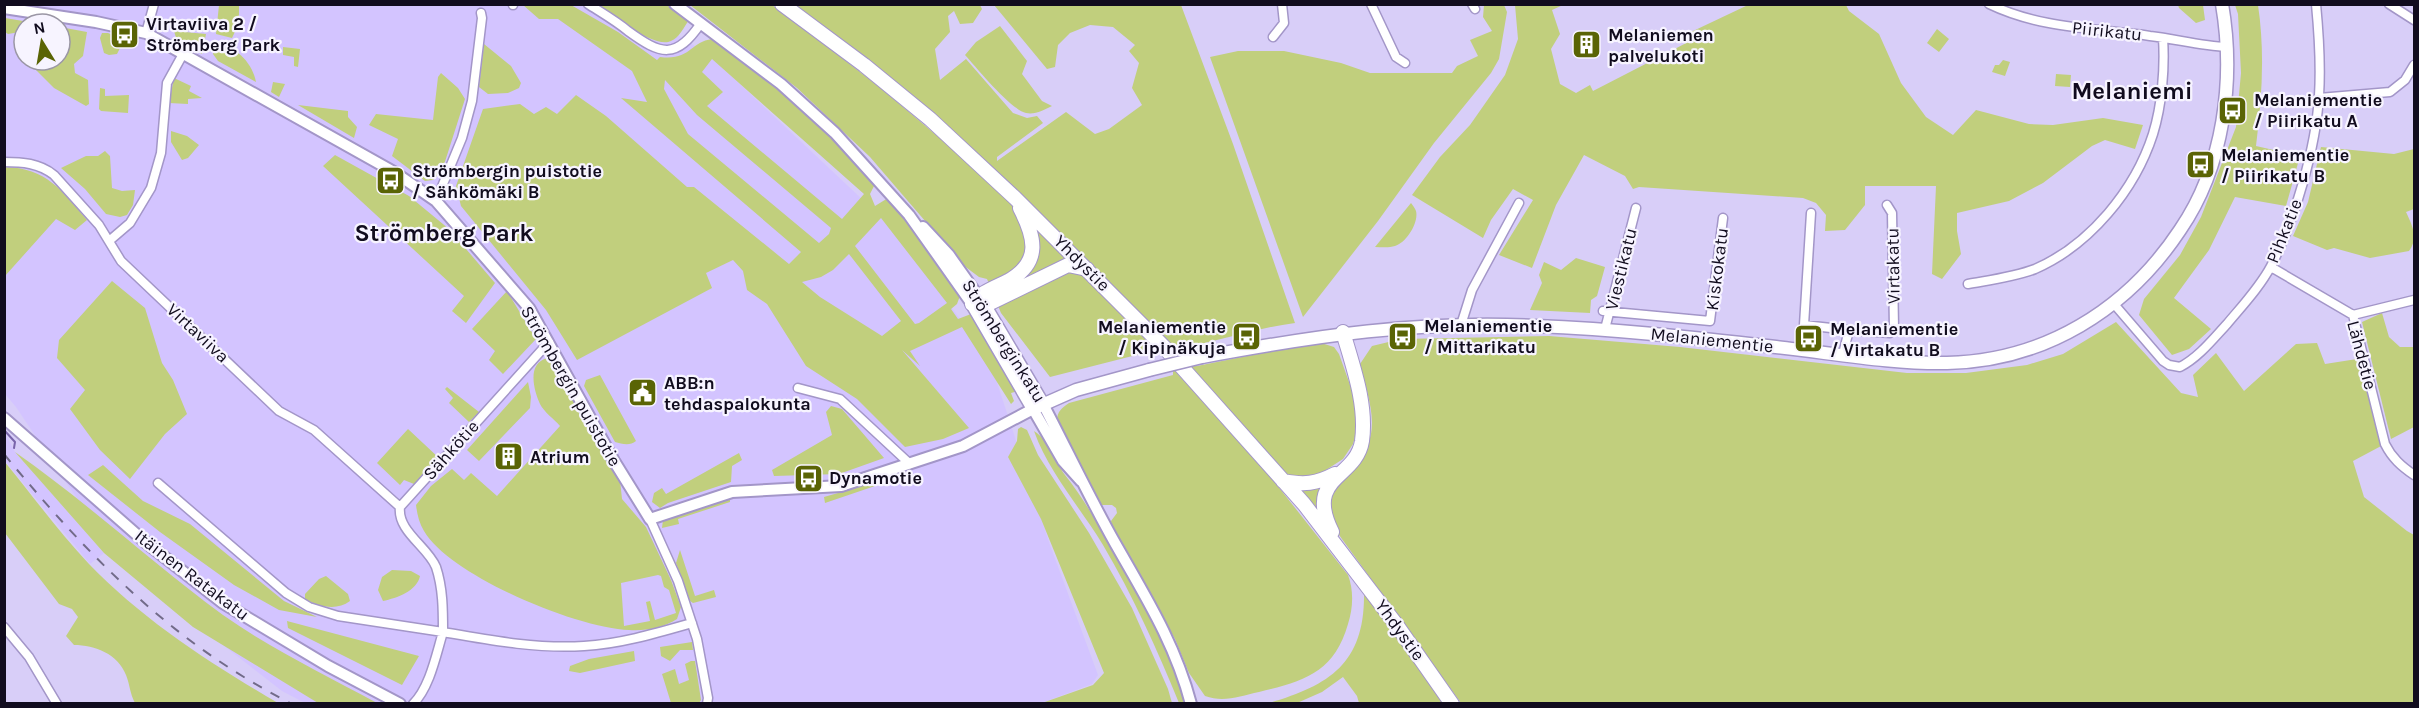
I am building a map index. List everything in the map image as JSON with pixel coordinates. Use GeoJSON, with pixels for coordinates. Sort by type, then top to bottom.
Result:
{"type":"FeatureCollection","features":[{"type":"Feature","properties":{"kind":"highway","name":"Yhdystie"},"geometry":{"type":"LineString","coordinates":[[782,4],[864,65],[930,119],[1088,269],[1163,346],[1283,481],[1342,553],[1452,704]]}},
{"type":"Feature","properties":{"kind":"highway"},"geometry":{"type":"LineString","coordinates":[[978,302],[1027,265],[1031,256],[1032,236],[1015,198]]}},
{"type":"Feature","properties":{"kind":"highway"},"geometry":{"type":"LineString","coordinates":[[978,302],[1068,265],[1088,269]]}},
{"type":"Feature","properties":{"kind":"highway"},"geometry":{"type":"LineString","coordinates":[[1342,553],[1326,521],[1323,509],[1326,490],[1352,461],[1361,444],[1363,422],[1360,395],[1343,333]]}},
{"type":"Feature","properties":{"kind":"highway"},"geometry":{"type":"LineString","coordinates":[[1283,481],[1304,485],[1321,481],[1342,470]]}},
{"type":"Feature","properties":{"kind":"main road","name":"Melaniementie"},"geometry":{"type":"LineString","coordinates":[[1039,406],[1100,382],[1202,357],[1343,333],[1429,325],[1532,325],[1605,329],[1947,363],[2002,356],[2055,339],[2079,327],[2114,304],[2146,275],[2168,250],[2199,197],[2215,150],[2224,111],[2227,47],[2222,4]]}},
{"type":"Feature","properties":{"kind":"main road","name":"Strömberginkatu"},"geometry":{"type":"LineString","coordinates":[[978,302],[1039,406]]}},
{"type":"Feature","properties":{"kind":"street"},"geometry":{"type":"LineString","coordinates":[[146,33],[154,4]]}},
{"type":"Feature","properties":{"kind":"street"},"geometry":{"type":"LineString","coordinates":[[588,4],[646,44],[661,51],[672,51],[680,47],[701,23]]}},
{"type":"Feature","properties":{"kind":"street","name":"Strömberginkatu"},"geometry":{"type":"LineString","coordinates":[[675,4],[781,84],[835,133],[909,215],[949,255],[978,302]]}},
{"type":"Feature","properties":{"kind":"street"},"geometry":{"type":"LineString","coordinates":[[1273,37],[1284,23],[1282,4]]}},
{"type":"Feature","properties":{"kind":"street"},"geometry":{"type":"LineString","coordinates":[[1371,4],[1396,57],[1405,63]]}},
{"type":"Feature","properties":{"kind":"street","name":"Piirikatu"},"geometry":{"type":"LineString","coordinates":[[1989,4],[2013,15],[2049,25],[2227,47]]}},
{"type":"Feature","properties":{"kind":"street","name":"Pihkatie"},"geometry":{"type":"LineString","coordinates":[[2114,304],[2163,360],[2169,365],[2180,367],[2208,344],[2240,308],[2271,267],[2300,190],[2311,149],[2319,98],[2319,37],[2316,4]]}},
{"type":"Feature","properties":{"kind":"street"},"geometry":{"type":"LineString","coordinates":[[2389,4],[2415,20]]}},
{"type":"Feature","properties":{"kind":"street","name":"Strömbergin puistotie"},"geometry":{"type":"LineString","coordinates":[[4,8],[96,22],[146,33],[384,166],[414,184],[435,201],[529,308],[614,461],[650,519],[678,581],[692,623],[708,698],[707,704]]}},
{"type":"Feature","properties":{"kind":"street"},"geometry":{"type":"LineString","coordinates":[[435,201],[462,138],[472,100],[481,13]]}},
{"type":"Feature","properties":{"kind":"street"},"geometry":{"type":"LineString","coordinates":[[1968,284],[2015,275],[2036,268],[2065,251],[2094,229],[2116,204],[2140,164],[2153,133],[2160,99],[2163,38]]}},
{"type":"Feature","properties":{"kind":"street"},"geometry":{"type":"LineString","coordinates":[[109,241],[130,223],[151,188],[161,153],[167,83],[183,54]]}},
{"type":"Feature","properties":{"kind":"street"},"geometry":{"type":"LineString","coordinates":[[2319,98],[2377,95],[2390,92],[2405,80],[2415,65]]}},
{"type":"Feature","properties":{"kind":"street","name":"Virtaviiva"},"geometry":{"type":"LineString","coordinates":[[4,162],[46,168],[89,213],[121,261],[279,411],[314,430],[400,507]]}},
{"type":"Feature","properties":{"kind":"street"},"geometry":{"type":"LineString","coordinates":[[1461,325],[1472,290],[1519,203]]}},
{"type":"Feature","properties":{"kind":"street","name":"Virtakatu"},"geometry":{"type":"LineString","coordinates":[[1849,330],[1890,333],[1894,328],[1892,213],[1887,205]]}},
{"type":"Feature","properties":{"kind":"street","name":"Viestikatu"},"geometry":{"type":"LineString","coordinates":[[1605,329],[1606,311],[1636,208]]}},
{"type":"Feature","properties":{"kind":"street"},"geometry":{"type":"LineString","coordinates":[[1811,213],[1804,325],[1849,330],[1844,354]]}},
{"type":"Feature","properties":{"kind":"street","name":"Kiskokatu"},"geometry":{"type":"LineString","coordinates":[[1606,311],[1710,321],[1723,218]]}},
{"type":"Feature","properties":{"kind":"street","name":"Lähdetie"},"geometry":{"type":"LineString","coordinates":[[2271,267],[2353,315],[2385,444],[2398,464],[2415,475]]}},
{"type":"Feature","properties":{"kind":"street"},"geometry":{"type":"LineString","coordinates":[[2353,315],[2415,300]]}},
{"type":"Feature","properties":{"kind":"street","name":"Sähkötie"},"geometry":{"type":"LineString","coordinates":[[400,507],[549,342]]}},
{"type":"Feature","properties":{"kind":"street"},"geometry":{"type":"LineString","coordinates":[[798,388],[840,399],[910,464]]}},
{"type":"Feature","properties":{"kind":"street"},"geometry":{"type":"LineString","coordinates":[[650,519],[732,492],[841,486],[977,441],[1039,406]]}},
{"type":"Feature","properties":{"kind":"street","name":"Strömberginkatu"},"geometry":{"type":"LineString","coordinates":[[1039,406],[1155,610],[1174,651],[1191,704]]}},
{"type":"Feature","properties":{"kind":"street","name":"Itäinen Ratakatu"},"geometry":{"type":"LineString","coordinates":[[4,418],[144,541],[223,603],[328,666],[400,704]]}},
{"type":"Feature","properties":{"kind":"street"},"geometry":{"type":"LineString","coordinates":[[158,483],[286,593],[309,607],[338,615],[541,646],[585,646],[636,638],[692,623]]}},
{"type":"Feature","properties":{"kind":"street"},"geometry":{"type":"LineString","coordinates":[[400,507],[402,521],[435,565],[444,602],[443,632],[432,668],[419,697],[413,704]]}},
{"type":"Feature","properties":{"kind":"street"},"geometry":{"type":"LineString","coordinates":[[4,627],[29,657],[57,704]]}},
{"type":"Feature","properties":{"kind":"shaded area"},"geometry":{"type":"Polygon","coordinates":[[[4,5],[632,5],[710,56],[899,234],[990,361],[1050,545],[1098,675],[1092,684],[1039,704],[307,704],[282,691],[122,566],[5,394],[4,5]]]}},
{"type":"Feature","properties":{"kind":"shaded area"},"geometry":{"type":"Polygon","coordinates":[[[4,431],[15,452],[104,553],[90,564],[5,461],[4,431]]]}},
{"type":"Feature","properties":{"kind":"green space"},"geometry":{"type":"Polygon","coordinates":[[[219,5],[239,5],[239,23],[232,38],[216,34],[219,5]]]}},
{"type":"Feature","properties":{"kind":"green space"},"geometry":{"type":"Polygon","coordinates":[[[523,5],[571,5],[618,32],[657,60],[660,57],[684,54],[712,39],[781,92],[820,126],[871,178],[875,184],[870,194],[875,206],[888,198],[961,293],[957,304],[951,309],[958,319],[971,314],[976,317],[1021,390],[1011,393],[1014,401],[1011,404],[962,327],[910,351],[920,366],[902,350],[969,428],[943,439],[905,447],[857,399],[806,366],[767,304],[747,290],[743,271],[733,260],[706,273],[712,288],[577,360],[546,310],[461,206],[456,186],[483,109],[520,104],[534,114],[546,107],[557,114],[576,95],[606,116],[687,187],[694,187],[789,264],[801,252],[621,98],[647,102],[632,71],[558,19],[539,19],[523,5]],[[712,59],[702,72],[723,92],[707,106],[842,219],[864,194],[712,59]],[[665,80],[664,89],[688,134],[819,243],[829,234],[831,228],[697,115],[665,80]],[[881,218],[855,246],[915,324],[947,303],[881,218]],[[849,254],[833,270],[821,277],[802,282],[820,297],[882,336],[901,321],[849,254]]]}},
{"type":"Feature","properties":{"kind":"green space"},"geometry":{"type":"Polygon","coordinates":[[[598,5],[667,5],[689,20],[676,37],[664,42],[644,36],[598,5]]]}},
{"type":"Feature","properties":{"kind":"green space"},"geometry":{"type":"Polygon","coordinates":[[[690,5],[772,5],[814,36],[883,90],[968,162],[1061,252],[1156,350],[1050,377],[1001,313],[987,279],[979,277],[963,265],[870,157],[797,88],[690,5]]]}},
{"type":"Feature","properties":{"kind":"green space"},"geometry":{"type":"Polygon","coordinates":[[[794,5],[980,5],[982,9],[973,23],[960,24],[954,11],[948,16],[950,32],[935,49],[940,80],[966,59],[1013,113],[1027,118],[1037,116],[1043,123],[997,157],[997,161],[1066,112],[1095,134],[1109,129],[1142,105],[1132,88],[1139,63],[1129,51],[1135,45],[1113,27],[1090,25],[1070,33],[1058,45],[1055,67],[1047,69],[994,5],[1181,5],[1233,144],[1295,323],[1174,348],[995,170],[874,65],[794,5]]]}},
{"type":"Feature","properties":{"kind":"green space"},"geometry":{"type":"Polygon","coordinates":[[[1484,5],[1504,5],[1507,12],[1499,59],[1491,73],[1434,143],[1378,221],[1303,317],[1210,57],[1238,51],[1284,51],[1341,63],[1370,73],[1452,73],[1457,66],[1478,56],[1470,40],[1492,31],[1483,17],[1484,5]]]}},
{"type":"Feature","properties":{"kind":"green space"},"geometry":{"type":"Polygon","coordinates":[[[1515,5],[1563,5],[1552,10],[1560,34],[1551,49],[1560,84],[1576,93],[1590,85],[1593,91],[1694,39],[1691,32],[1748,5],[1846,5],[1849,11],[1879,34],[1901,83],[1926,117],[1953,135],[1976,110],[2029,124],[2053,125],[2103,118],[2143,125],[2135,149],[2105,140],[2092,146],[2043,183],[2009,201],[1957,213],[1961,254],[1942,279],[1932,274],[1936,186],[1865,186],[1865,205],[1845,230],[1825,231],[1826,215],[1816,203],[1803,198],[1639,187],[1633,189],[1625,176],[1584,155],[1556,205],[1532,268],[1499,255],[1533,200],[1513,189],[1491,220],[1483,238],[1412,195],[1440,157],[1470,125],[1505,75],[1518,39],[1515,5]]]}},
{"type":"Feature","properties":{"kind":"green space"},"geometry":{"type":"Polygon","coordinates":[[[2178,5],[2203,5],[2205,20],[2196,23],[2178,5]]]}},
{"type":"Feature","properties":{"kind":"green space"},"geometry":{"type":"Polygon","coordinates":[[[2235,5],[2258,5],[2262,75],[2256,146],[2300,156],[2286,206],[2235,197],[2209,250],[2174,298],[2211,329],[2189,349],[2172,355],[2139,315],[2144,299],[2180,255],[2201,217],[2236,127],[2241,73],[2238,14],[2235,5]]]}},
{"type":"Feature","properties":{"kind":"green space"},"geometry":{"type":"Polygon","coordinates":[[[4,18],[12,19],[12,33],[5,32],[4,18]]]}},
{"type":"Feature","properties":{"kind":"green space"},"geometry":{"type":"Polygon","coordinates":[[[1000,26],[1027,61],[1022,74],[1042,101],[1052,106],[1033,113],[1019,110],[985,78],[965,55],[976,42],[1000,26]]]}},
{"type":"Feature","properties":{"kind":"green space"},"geometry":{"type":"Polygon","coordinates":[[[72,29],[87,32],[83,56],[74,64],[75,73],[88,80],[89,104],[86,106],[54,88],[38,72],[72,72],[72,29]]]}},
{"type":"Feature","properties":{"kind":"green space"},"geometry":{"type":"Polygon","coordinates":[[[1937,29],[1949,39],[1939,52],[1927,43],[1937,29]]]}},
{"type":"Feature","properties":{"kind":"green space"},"geometry":{"type":"Polygon","coordinates":[[[174,31],[206,34],[202,54],[177,41],[174,31]]]}},
{"type":"Feature","properties":{"kind":"green space"},"geometry":{"type":"Polygon","coordinates":[[[102,33],[108,33],[124,40],[117,54],[104,53],[100,38],[102,33]]]}},
{"type":"Feature","properties":{"kind":"green space"},"geometry":{"type":"Polygon","coordinates":[[[484,44],[511,66],[521,83],[519,88],[508,93],[488,94],[479,87],[484,44]]]}},
{"type":"Feature","properties":{"kind":"green space"},"geometry":{"type":"Polygon","coordinates":[[[220,46],[239,53],[244,58],[252,69],[256,82],[218,61],[213,54],[214,48],[220,46]]]}},
{"type":"Feature","properties":{"kind":"green space"},"geometry":{"type":"Polygon","coordinates":[[[283,47],[300,49],[298,67],[294,66],[294,57],[283,55],[283,47]]]}},
{"type":"Feature","properties":{"kind":"green space"},"geometry":{"type":"Polygon","coordinates":[[[2003,60],[2010,62],[2005,76],[1992,72],[1995,65],[1999,65],[2003,60]]]}},
{"type":"Feature","properties":{"kind":"green space"},"geometry":{"type":"Polygon","coordinates":[[[441,73],[458,88],[465,99],[442,171],[433,180],[425,181],[392,156],[398,139],[369,125],[376,114],[433,120],[438,77],[441,73]]]}},
{"type":"Feature","properties":{"kind":"green space"},"geometry":{"type":"Polygon","coordinates":[[[2056,74],[2071,75],[2070,87],[2055,86],[2056,74]]]}},
{"type":"Feature","properties":{"kind":"green space"},"geometry":{"type":"Polygon","coordinates":[[[174,78],[191,86],[189,91],[202,98],[188,99],[188,104],[169,103],[174,78]]]}},
{"type":"Feature","properties":{"kind":"green space"},"geometry":{"type":"Polygon","coordinates":[[[273,82],[285,84],[279,97],[271,92],[273,82]]]}},
{"type":"Feature","properties":{"kind":"green space"},"geometry":{"type":"Polygon","coordinates":[[[100,88],[105,89],[105,96],[129,95],[128,113],[101,111],[99,109],[100,88]]]}},
{"type":"Feature","properties":{"kind":"green space"},"geometry":{"type":"Polygon","coordinates":[[[298,105],[348,111],[348,117],[357,127],[354,138],[298,105]]]}},
{"type":"Feature","properties":{"kind":"green space"},"geometry":{"type":"Polygon","coordinates":[[[171,131],[187,136],[199,145],[188,158],[182,160],[171,142],[171,131]]]}},
{"type":"Feature","properties":{"kind":"green space"},"geometry":{"type":"Polygon","coordinates":[[[2321,147],[2394,154],[2414,149],[2414,209],[2406,212],[2414,236],[2409,251],[2370,258],[2334,248],[2327,250],[2293,236],[2308,202],[2321,147]]]}},
{"type":"Feature","properties":{"kind":"green space"},"geometry":{"type":"Polygon","coordinates":[[[105,151],[110,156],[112,188],[122,191],[135,190],[133,205],[127,215],[120,217],[106,214],[85,189],[61,168],[86,156],[98,156],[105,151]]]}},
{"type":"Feature","properties":{"kind":"green space"},"geometry":{"type":"Polygon","coordinates":[[[335,155],[409,196],[449,229],[495,283],[466,323],[452,311],[464,296],[323,166],[335,155]]]}},
{"type":"Feature","properties":{"kind":"green space"},"geometry":{"type":"Polygon","coordinates":[[[5,167],[32,171],[42,176],[61,190],[87,220],[75,230],[56,219],[5,276],[5,167]]]}},
{"type":"Feature","properties":{"kind":"green space"},"geometry":{"type":"Polygon","coordinates":[[[1411,203],[1416,210],[1416,221],[1407,237],[1395,246],[1375,247],[1411,203]]]}},
{"type":"Feature","properties":{"kind":"green space"},"geometry":{"type":"Polygon","coordinates":[[[1576,258],[1605,267],[1597,296],[1591,300],[1590,313],[1530,310],[1542,283],[1539,275],[1544,262],[1561,270],[1576,258]]]}},
{"type":"Feature","properties":{"kind":"green space"},"geometry":{"type":"Polygon","coordinates":[[[112,281],[145,308],[162,363],[173,380],[187,414],[165,434],[130,479],[100,450],[70,409],[85,390],[57,358],[59,340],[112,281]]]}},
{"type":"Feature","properties":{"kind":"green space"},"geometry":{"type":"Polygon","coordinates":[[[507,291],[536,339],[503,374],[489,360],[495,351],[472,329],[507,291]]]}},
{"type":"Feature","properties":{"kind":"green space"},"geometry":{"type":"Polygon","coordinates":[[[2382,313],[2389,337],[2400,347],[2414,347],[2414,427],[2391,439],[2362,322],[2382,313]]]}},
{"type":"Feature","properties":{"kind":"green space"},"geometry":{"type":"Polygon","coordinates":[[[2116,322],[2181,393],[2198,397],[2193,375],[2216,353],[2244,391],[2296,344],[2317,343],[2325,364],[2357,359],[2383,445],[2353,461],[2364,497],[2414,535],[2414,703],[1461,703],[1334,528],[1329,511],[1330,495],[1334,486],[1362,453],[1371,434],[1371,408],[1360,364],[1372,346],[1401,339],[1549,336],[1680,347],[1907,373],[1966,373],[2027,365],[2063,354],[2116,322]]]}},
{"type":"Feature","properties":{"kind":"green space"},"geometry":{"type":"Polygon","coordinates":[[[1318,342],[1334,347],[1339,354],[1354,396],[1358,426],[1353,444],[1343,459],[1312,479],[1288,476],[1188,365],[1195,363],[1197,366],[1318,342]]]}},
{"type":"Feature","properties":{"kind":"green space"},"geometry":{"type":"Polygon","coordinates":[[[548,358],[553,362],[620,480],[622,499],[646,527],[681,607],[677,619],[666,625],[629,630],[607,627],[549,610],[487,582],[460,565],[438,548],[422,528],[416,505],[431,486],[452,469],[464,480],[471,473],[497,496],[560,426],[542,407],[537,398],[534,370],[541,361],[548,358]],[[661,576],[621,583],[624,626],[650,621],[646,602],[650,601],[655,620],[676,613],[669,590],[664,587],[661,576]]]}},
{"type":"Feature","properties":{"kind":"green space"},"geometry":{"type":"Polygon","coordinates":[[[1173,369],[1262,466],[1348,575],[1352,606],[1342,641],[1326,664],[1303,679],[1232,698],[1219,699],[1205,696],[1189,673],[1175,639],[1112,527],[1111,521],[1117,513],[1116,508],[1112,505],[1100,505],[1057,421],[1059,412],[1069,403],[1173,375],[1173,369]]]}},
{"type":"Feature","properties":{"kind":"green space"},"geometry":{"type":"Polygon","coordinates":[[[600,375],[636,441],[634,443],[615,442],[584,386],[586,380],[600,375]]]}},
{"type":"Feature","properties":{"kind":"green space"},"geometry":{"type":"Polygon","coordinates":[[[528,382],[531,397],[530,408],[479,461],[467,450],[528,382]]]}},
{"type":"Feature","properties":{"kind":"green space"},"geometry":{"type":"Polygon","coordinates":[[[447,387],[479,412],[469,422],[449,403],[453,398],[445,389],[447,387]]]}},
{"type":"Feature","properties":{"kind":"green space"},"geometry":{"type":"Polygon","coordinates":[[[831,406],[842,409],[884,458],[839,474],[774,476],[772,470],[832,435],[826,412],[831,406]]]}},
{"type":"Feature","properties":{"kind":"green space"},"geometry":{"type":"Polygon","coordinates":[[[1021,427],[1027,430],[1038,455],[1089,533],[1132,608],[1172,703],[1042,703],[1093,685],[1104,673],[1041,519],[1008,457],[1017,441],[1018,429],[1021,427]]]}},
{"type":"Feature","properties":{"kind":"green space"},"geometry":{"type":"Polygon","coordinates":[[[408,429],[439,458],[414,484],[404,480],[400,485],[377,463],[408,429]]]}},
{"type":"Feature","properties":{"kind":"green space"},"geometry":{"type":"Polygon","coordinates":[[[1034,431],[1048,445],[1061,469],[1086,504],[1137,591],[1164,645],[1186,703],[1179,703],[1124,584],[1103,545],[1056,476],[1034,431]]]}},
{"type":"Feature","properties":{"kind":"green space"},"geometry":{"type":"Polygon","coordinates":[[[15,452],[223,615],[279,650],[377,703],[318,703],[193,627],[104,553],[15,452]]]}},
{"type":"Feature","properties":{"kind":"green space"},"geometry":{"type":"Polygon","coordinates":[[[739,453],[742,460],[732,466],[731,482],[668,503],[660,508],[652,502],[654,493],[662,488],[666,494],[739,453]]]}},
{"type":"Feature","properties":{"kind":"green space"},"geometry":{"type":"Polygon","coordinates":[[[4,461],[89,564],[132,604],[179,640],[278,703],[135,703],[126,675],[112,656],[98,649],[74,645],[66,636],[78,617],[72,609],[59,604],[5,533],[4,461]]]}},
{"type":"Feature","properties":{"kind":"green space"},"geometry":{"type":"Polygon","coordinates":[[[103,465],[143,501],[190,524],[284,601],[317,617],[279,610],[234,585],[160,532],[88,475],[103,465]]]}},
{"type":"Feature","properties":{"kind":"green space"},"geometry":{"type":"Polygon","coordinates":[[[1327,481],[1319,516],[1300,490],[1327,481]]]}},
{"type":"Feature","properties":{"kind":"green space"},"geometry":{"type":"Polygon","coordinates":[[[873,483],[875,486],[825,503],[824,497],[873,483]]]}},
{"type":"Feature","properties":{"kind":"green space"},"geometry":{"type":"Polygon","coordinates":[[[730,498],[730,502],[678,519],[679,524],[662,528],[663,520],[730,498]]]}},
{"type":"Feature","properties":{"kind":"green space"},"geometry":{"type":"Polygon","coordinates":[[[680,550],[695,596],[714,590],[716,597],[693,603],[690,601],[676,563],[680,550]]]}},
{"type":"Feature","properties":{"kind":"green space"},"geometry":{"type":"Polygon","coordinates":[[[392,570],[411,571],[420,576],[411,590],[383,601],[378,590],[382,577],[392,570]]]}},
{"type":"Feature","properties":{"kind":"green space"},"geometry":{"type":"Polygon","coordinates":[[[326,576],[348,594],[350,601],[339,606],[328,607],[305,599],[305,594],[319,579],[326,576]]]}},
{"type":"Feature","properties":{"kind":"green space"},"geometry":{"type":"Polygon","coordinates":[[[1364,593],[1446,703],[1359,703],[1357,696],[1343,677],[1322,692],[1297,703],[1266,704],[1308,689],[1325,680],[1339,668],[1350,655],[1358,638],[1363,617],[1364,593]]]}},
{"type":"Feature","properties":{"kind":"green space"},"geometry":{"type":"Polygon","coordinates":[[[287,621],[419,656],[402,685],[288,628],[287,621]]]}},
{"type":"Feature","properties":{"kind":"green space"},"geometry":{"type":"Polygon","coordinates":[[[692,642],[693,650],[680,650],[670,661],[661,656],[660,647],[692,642]]]}},
{"type":"Feature","properties":{"kind":"green space"},"geometry":{"type":"Polygon","coordinates":[[[634,651],[635,661],[580,673],[569,671],[570,666],[589,659],[634,651]]]}},
{"type":"Feature","properties":{"kind":"green space"},"geometry":{"type":"Polygon","coordinates":[[[695,661],[701,700],[699,703],[671,703],[662,674],[675,669],[679,684],[689,680],[685,664],[695,661]]]}},
{"type":"Feature","properties":{"kind":"waterway"},"geometry":{"type":"LineString","coordinates":[[4,430],[15,442],[14,448]]}},
{"type":"Feature","properties":{"kind":"railway"},"geometry":{"type":"LineString","coordinates":[[4,454],[68,528],[134,594],[208,654],[292,704]]}},
{"type":"Feature","properties":{"kind":"place","name":"Virtaviiva 2 / Strömberg Park"},"geometry":{"type":"Point","coordinates":[125,34]}},
{"type":"Feature","properties":{"kind":"place","name":"Melaniemen palvelukoti"},"geometry":{"type":"Point","coordinates":[1587,45]}},
{"type":"Feature","properties":{"kind":"place","name":"Melaniementie / Piirikatu A"},"geometry":{"type":"Point","coordinates":[2233,110]}},
{"type":"Feature","properties":{"kind":"place","name":"Melaniementie / Piirikatu B"},"geometry":{"type":"Point","coordinates":[2200,165]}},
{"type":"Feature","properties":{"kind":"place","name":"Strömbergin puistotie / Sähkömäki B"},"geometry":{"type":"Point","coordinates":[391,181]}},
{"type":"Feature","properties":{"kind":"place","name":"Melaniementie / Mittarikatu"},"geometry":{"type":"Point","coordinates":[1403,336]}},
{"type":"Feature","properties":{"kind":"place","name":"Melaniementie / Kipinäkuja"},"geometry":{"type":"Point","coordinates":[1247,337]}},
{"type":"Feature","properties":{"kind":"place","name":"Melaniementie / Virtakatu B"},"geometry":{"type":"Point","coordinates":[1809,339]}},
{"type":"Feature","properties":{"kind":"place","name":"ABB:n tehdaspalokunta"},"geometry":{"type":"Point","coordinates":[643,393]}},
{"type":"Feature","properties":{"kind":"place","name":"Atrium"},"geometry":{"type":"Point","coordinates":[509,457]}},
{"type":"Feature","properties":{"kind":"place","name":"Dynamotie"},"geometry":{"type":"Point","coordinates":[808,478]}},
{"type":"Feature","properties":{"kind":"district","name":"Melaniemi"},"geometry":{"type":"Point","coordinates":[2132,91]}},
{"type":"Feature","properties":{"kind":"district","name":"Strömberg Park"},"geometry":{"type":"Point","coordinates":[444,233]}}]}
